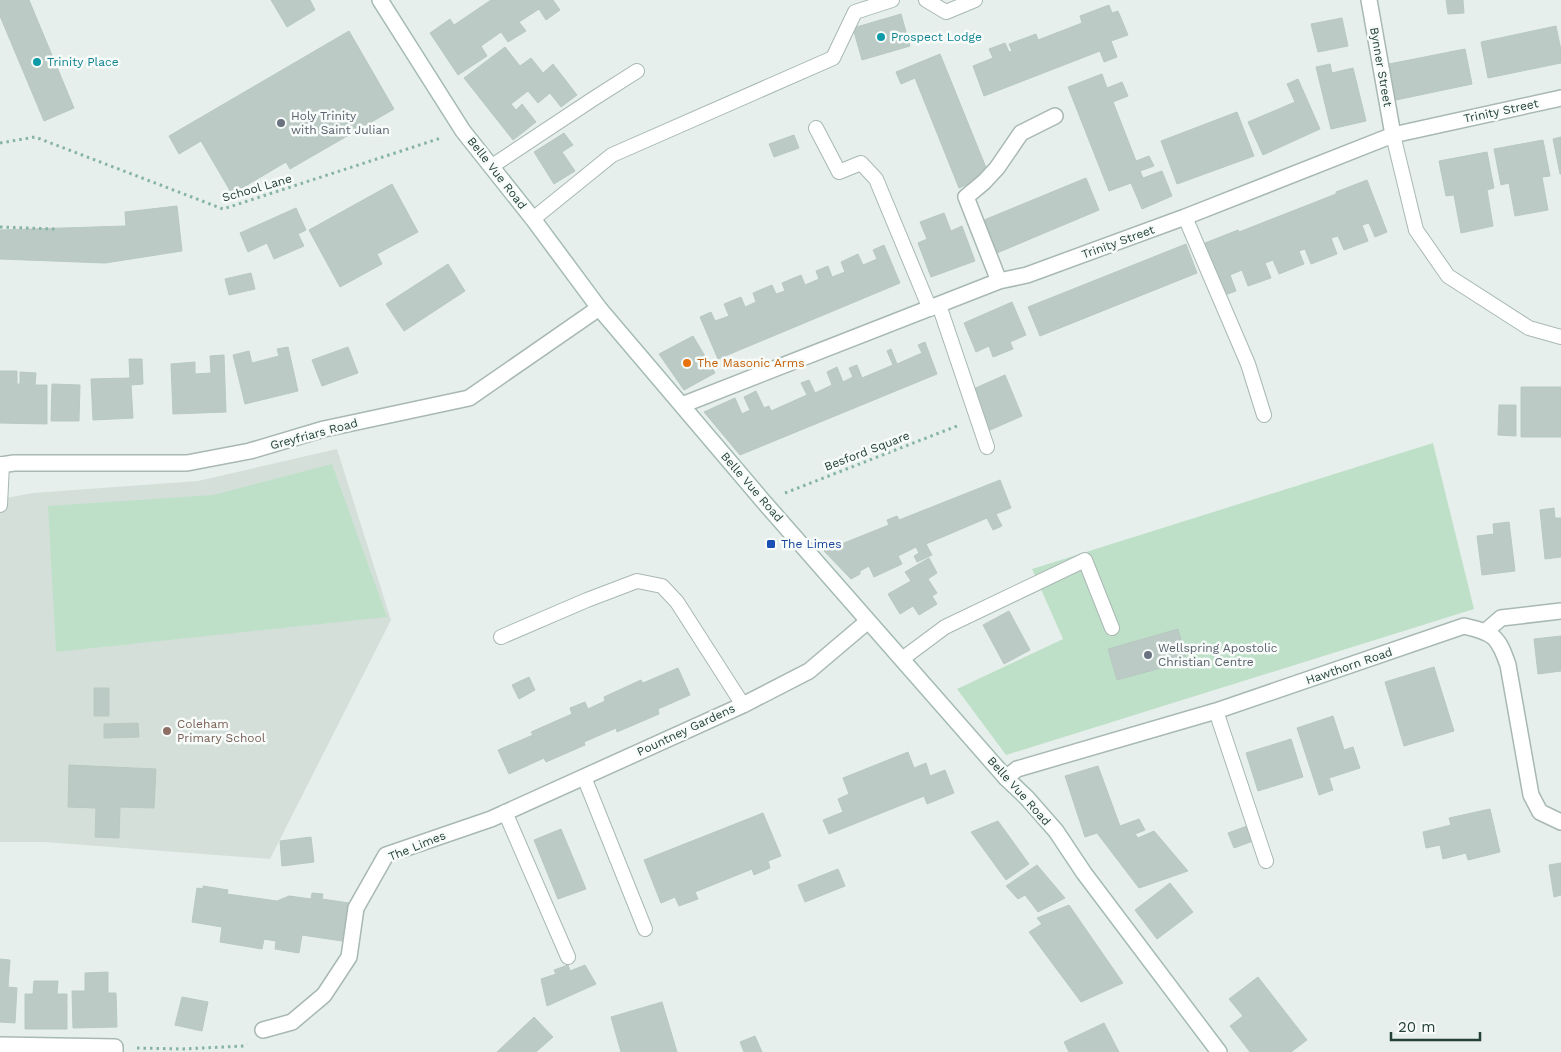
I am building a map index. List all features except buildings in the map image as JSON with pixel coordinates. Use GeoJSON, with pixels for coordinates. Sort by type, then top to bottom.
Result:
{"type":"FeatureCollection","features":[{"type":"Feature","properties":{"kind":"street","name":"Bynner Street"},"geometry":{"type":"LineString","coordinates":[[1369,0],[1393,135]]}},
{"type":"Feature","properties":{"kind":"street","name":"Belle Vue Road"},"geometry":{"type":"LineString","coordinates":[[382,1],[463,131],[533,219],[599,308],[763,501],[1006,778],[1027,798],[1056,831],[1084,873],[1219,1052]]}},
{"type":"Feature","properties":{"kind":"street","name":"Trinity Street"},"geometry":{"type":"LineString","coordinates":[[682,405],[999,281],[1027,275],[1184,217],[1393,135],[1561,98]]}},
{"type":"Feature","properties":{"kind":"street"},"geometry":{"type":"LineString","coordinates":[[999,281],[966,197],[997,168],[1021,133],[1055,116]]}},
{"type":"Feature","properties":{"kind":"street","name":"Greyfriars Road"},"geometry":{"type":"LineString","coordinates":[[1,464],[187,463],[250,451],[324,429],[469,398],[599,308]]}},
{"type":"Feature","properties":{"kind":"street"},"geometry":{"type":"LineString","coordinates":[[1561,611],[1501,618],[1486,631],[1501,644],[1508,665],[1530,795],[1540,812],[1561,822]]}},
{"type":"Feature","properties":{"kind":"street","name":"Pountney Gardens"},"geometry":{"type":"LineString","coordinates":[[498,815],[743,705],[809,671],[868,621]]}},
{"type":"Feature","properties":{"kind":"street","name":"Hawthorn Road"},"geometry":{"type":"LineString","coordinates":[[1006,778],[1016,769],[1216,711],[1464,626],[1486,631]]}},
{"type":"Feature","properties":{"kind":"street","name":"The Limes"},"geometry":{"type":"LineString","coordinates":[[263,1030],[292,1022],[324,995],[349,957],[356,908],[386,855],[498,815]]}},
{"type":"Feature","properties":{"kind":"street"},"geometry":{"type":"LineString","coordinates":[[0,1045],[115,1050]]}},
{"type":"Feature","properties":{"kind":"lane"},"geometry":{"type":"LineString","coordinates":[[533,219],[612,154],[833,58],[854,6],[892,0]]}},
{"type":"Feature","properties":{"kind":"lane"},"geometry":{"type":"LineString","coordinates":[[926,0],[946,12],[976,0]]}},
{"type":"Feature","properties":{"kind":"lane"},"geometry":{"type":"LineString","coordinates":[[492,166],[637,71]]}},
{"type":"Feature","properties":{"kind":"lane"},"geometry":{"type":"LineString","coordinates":[[816,128],[839,172],[861,163],[876,179],[935,307],[988,447]]}},
{"type":"Feature","properties":{"kind":"lane"},"geometry":{"type":"LineString","coordinates":[[1393,135],[1416,230],[1448,276],[1528,328],[1561,337]]}},
{"type":"Feature","properties":{"kind":"lane"},"geometry":{"type":"LineString","coordinates":[[1184,217],[1248,364],[1264,415]]}},
{"type":"Feature","properties":{"kind":"lane"},"geometry":{"type":"LineString","coordinates":[[0,504],[1,464]]}},
{"type":"Feature","properties":{"kind":"lane"},"geometry":{"type":"LineString","coordinates":[[902,659],[946,627],[1085,560],[1112,628]]}},
{"type":"Feature","properties":{"kind":"lane"},"geometry":{"type":"LineString","coordinates":[[501,637],[637,581],[662,586],[677,602],[695,628],[743,705]]}},
{"type":"Feature","properties":{"kind":"lane"},"geometry":{"type":"LineString","coordinates":[[1216,711],[1266,861]]}},
{"type":"Feature","properties":{"kind":"lane"},"geometry":{"type":"LineString","coordinates":[[584,777],[645,929]]}},
{"type":"Feature","properties":{"kind":"lane"},"geometry":{"type":"LineString","coordinates":[[498,815],[568,957]]}},
{"type":"Feature","properties":{"kind":"path","name":"School Lane"},"geometry":{"type":"LineString","coordinates":[[0,143],[35,137],[223,209],[463,131]]}},
{"type":"Feature","properties":{"kind":"path"},"geometry":{"type":"LineString","coordinates":[[0,227],[55,228]]}},
{"type":"Feature","properties":{"kind":"path","name":"Besford Square"},"geometry":{"type":"LineString","coordinates":[[763,501],[978,417]]}},
{"type":"Feature","properties":{"kind":"path"},"geometry":{"type":"LineString","coordinates":[[115,1050],[244,1046],[263,1030]]}},
{"type":"Feature","properties":{"kind":"shaded area","name":"Coleham Primary School"},"geometry":{"type":"Polygon","coordinates":[[[337,449],[391,620],[270,859],[45,842],[0,842],[0,499],[33,493],[198,481],[337,449]]]}},
{"type":"Feature","properties":{"kind":"green space"},"geometry":{"type":"Polygon","coordinates":[[[1433,443],[1474,609],[1006,755],[957,689],[1063,639],[1032,569],[1433,443]]]}},
{"type":"Feature","properties":{"kind":"green space"},"geometry":{"type":"Polygon","coordinates":[[[332,464],[387,617],[56,652],[48,506],[213,495],[332,464]]]}},
{"type":"Feature","properties":{"kind":"place","name":"Prospect Lodge"},"geometry":{"type":"Point","coordinates":[881,37]}},
{"type":"Feature","properties":{"kind":"place","name":"Trinity Place"},"geometry":{"type":"Point","coordinates":[37,62]}},
{"type":"Feature","properties":{"kind":"place","name":"Holy Trinity with Saint Julian"},"geometry":{"type":"Point","coordinates":[281,123]}},
{"type":"Feature","properties":{"kind":"place","name":"The Masonic Arms"},"geometry":{"type":"Point","coordinates":[687,363]}},
{"type":"Feature","properties":{"kind":"place","name":"The Limes"},"geometry":{"type":"Point","coordinates":[771,544]}},
{"type":"Feature","properties":{"kind":"place","name":"Wellspring Apostolic Christian Centre"},"geometry":{"type":"Point","coordinates":[1148,655]}},
{"type":"Feature","properties":{"kind":"place","name":"Coleham Primary School"},"geometry":{"type":"Point","coordinates":[167,731]}}]}
